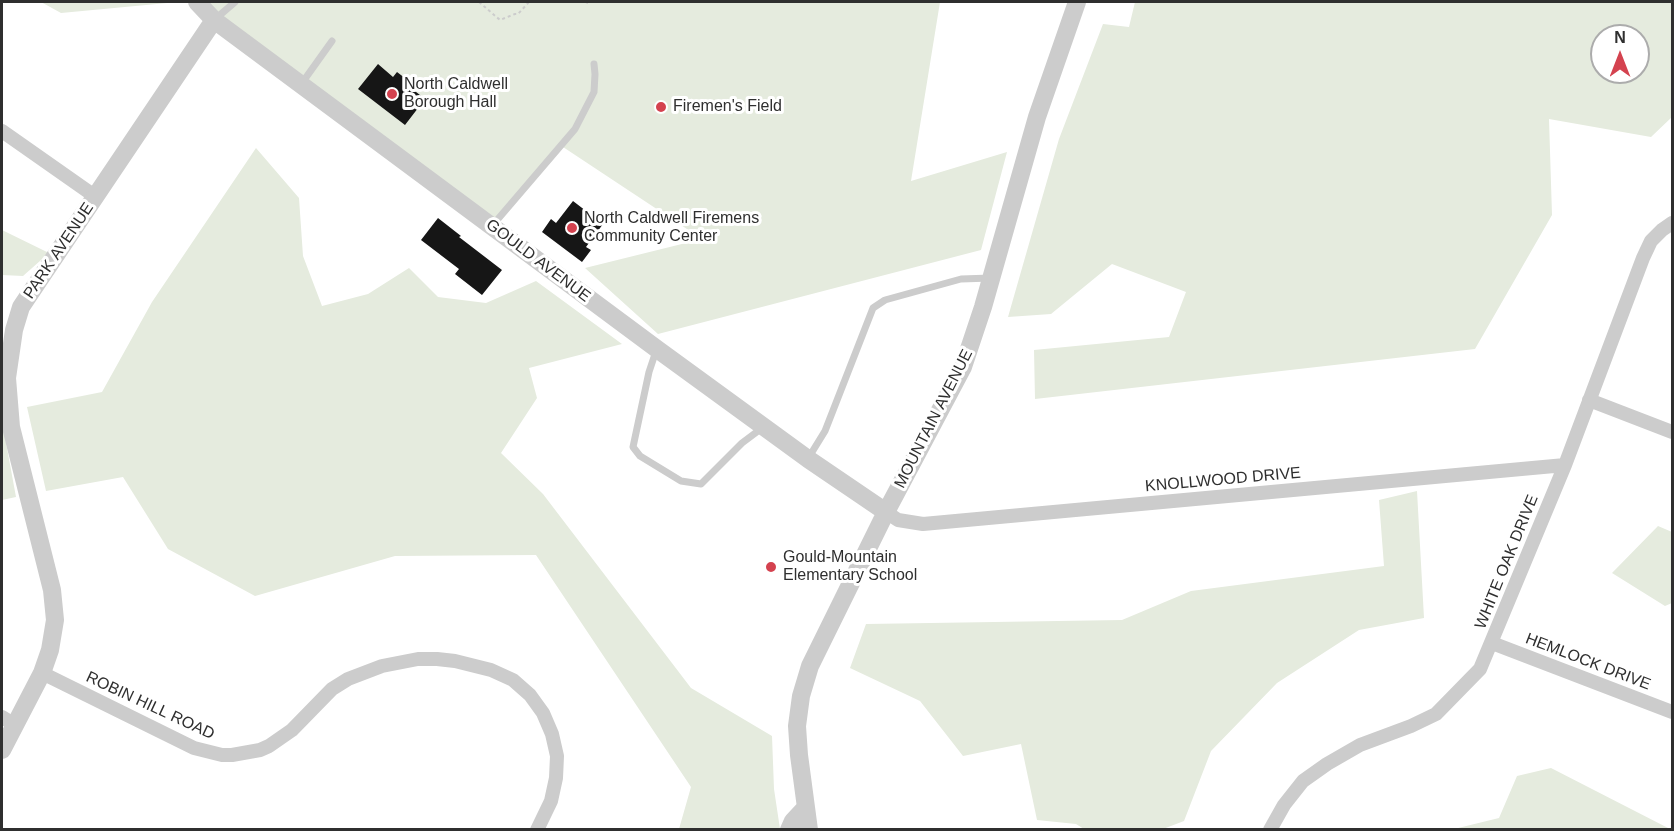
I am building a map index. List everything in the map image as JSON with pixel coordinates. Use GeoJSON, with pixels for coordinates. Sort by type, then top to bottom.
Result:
{"type":"FeatureCollection","features":[{"type":"Feature","properties":{"kind":"street","name":"GOULD AVENUE"},"geometry":{"type":"LineString","coordinates":[[196,2],[214,20],[657,349],[763,427],[886,512]]}},
{"type":"Feature","properties":{"kind":"street","name":"MOUNTAIN AVENUE"},"geometry":{"type":"LineString","coordinates":[[809,830],[797,726],[801,696],[810,666],[886,512],[963,367],[974,339],[1020,171],[1077,2]]}},
{"type":"Feature","properties":{"kind":"street","name":"PARK AVENUE"},"geometry":{"type":"LineString","coordinates":[[2,750],[8,721],[42,674],[53,636],[54,605],[49,576],[11,427],[8,403],[9,354],[21,307],[214,20]]}},
{"type":"Feature","properties":{"kind":"street"},"geometry":{"type":"LineString","coordinates":[[2,131],[96,197]]}},
{"type":"Feature","properties":{"kind":"street","name":"WHITE OAK DRIVE"},"geometry":{"type":"LineString","coordinates":[[1270,830],[1284,805],[1303,781],[1360,745],[1436,714],[1480,669],[1565,465],[1651,241],[1672,223]]}},
{"type":"Feature","properties":{"kind":"street"},"geometry":{"type":"LineString","coordinates":[[1589,400],[1672,432]]}},
{"type":"Feature","properties":{"kind":"street","name":"KNOLLWOOD DRIVE"},"geometry":{"type":"LineString","coordinates":[[886,512],[898,520],[923,524],[1565,465]]}},
{"type":"Feature","properties":{"kind":"street","name":"HEMLOCK DRIVE"},"geometry":{"type":"LineString","coordinates":[[1492,643],[1672,712]]}},
{"type":"Feature","properties":{"kind":"street","name":"ROBIN HILL ROAD"},"geometry":{"type":"LineString","coordinates":[[42,674],[194,748],[232,755],[269,746],[292,730],[332,689],[382,666],[409,660],[437,659],[473,664],[513,680],[530,695],[543,713],[552,734],[556,756],[556,778],[551,801],[537,830]]}},
{"type":"Feature","properties":{"kind":"street"},"geometry":{"type":"LineString","coordinates":[[789,830],[793,821],[806,807]]}},
{"type":"Feature","properties":{"kind":"lane"},"geometry":{"type":"LineString","coordinates":[[214,20],[235,2]]}},
{"type":"Feature","properties":{"kind":"lane"},"geometry":{"type":"LineString","coordinates":[[301,84],[332,41]]}},
{"type":"Feature","properties":{"kind":"lane"},"geometry":{"type":"LineString","coordinates":[[492,226],[575,129],[594,92],[594,64]]}},
{"type":"Feature","properties":{"kind":"lane"},"geometry":{"type":"LineString","coordinates":[[808,459],[825,431],[873,308],[885,300],[961,279],[991,278]]}},
{"type":"Feature","properties":{"kind":"lane"},"geometry":{"type":"LineString","coordinates":[[657,349],[649,372],[633,447],[640,456],[681,482],[702,484],[742,443],[763,427]]}},
{"type":"Feature","properties":{"kind":"path"},"geometry":{"type":"LineString","coordinates":[[479,2],[500,20],[518,15],[529,2]]}},
{"type":"Feature","properties":{"kind":"shaded area"},"geometry":{"type":"Polygon","coordinates":[[[41,2],[178,2],[61,13],[41,2]]]}},
{"type":"Feature","properties":{"kind":"shaded area"},"geometry":{"type":"Polygon","coordinates":[[[203,2],[940,2],[911,181],[1007,152],[981,250],[658,334],[585,268],[702,239],[563,147],[494,228],[203,2]]]}},
{"type":"Feature","properties":{"kind":"shaded area"},"geometry":{"type":"Polygon","coordinates":[[[1135,2],[1672,2],[1672,117],[1651,137],[1549,119],[1552,215],[1475,349],[1035,399],[1034,350],[1169,337],[1186,292],[1112,264],[1051,314],[1008,317],[1059,139],[1103,24],[1129,27],[1135,2]]]}},
{"type":"Feature","properties":{"kind":"shaded area"},"geometry":{"type":"Polygon","coordinates":[[[256,148],[299,198],[303,256],[322,306],[368,294],[409,268],[438,297],[486,303],[536,281],[622,344],[529,368],[537,398],[501,453],[543,494],[691,688],[772,736],[774,789],[780,829],[679,829],[691,787],[536,555],[395,556],[255,596],[168,549],[123,477],[46,491],[27,407],[102,392],[152,302],[256,148]]]}},
{"type":"Feature","properties":{"kind":"shaded area"},"geometry":{"type":"Polygon","coordinates":[[[2,230],[49,253],[23,276],[2,275],[2,230]]]}},
{"type":"Feature","properties":{"kind":"shaded area"},"geometry":{"type":"Polygon","coordinates":[[[2,421],[16,497],[2,500],[2,421]]]}},
{"type":"Feature","properties":{"kind":"shaded area"},"geometry":{"type":"Polygon","coordinates":[[[1417,491],[1424,618],[1359,630],[1277,683],[1211,751],[1184,821],[1163,829],[1084,829],[1076,824],[1037,820],[1021,744],[963,756],[920,701],[850,668],[866,624],[1122,620],[1191,591],[1384,566],[1379,500],[1417,491]]]}},
{"type":"Feature","properties":{"kind":"shaded area"},"geometry":{"type":"Polygon","coordinates":[[[1658,526],[1672,532],[1672,603],[1665,606],[1612,573],[1658,526]]]}},
{"type":"Feature","properties":{"kind":"shaded area"},"geometry":{"type":"Polygon","coordinates":[[[1551,768],[1670,829],[1454,829],[1499,818],[1517,776],[1551,768]]]}},
{"type":"Feature","properties":{"kind":"building","name":"North Caldwell Borough Hall"},"geometry":{"type":"Polygon","coordinates":[[[378,64],[393,77],[397,72],[414,85],[411,88],[425,99],[405,125],[358,89],[378,64]]]}},
{"type":"Feature","properties":{"kind":"building","name":"North Caldwell Firemens Community Center"},"geometry":{"type":"Polygon","coordinates":[[[573,201],[603,224],[586,247],[591,250],[582,262],[542,232],[551,219],[556,223],[573,201]]]}},
{"type":"Feature","properties":{"kind":"building"},"geometry":{"type":"Polygon","coordinates":[[[438,218],[502,270],[482,295],[455,274],[459,269],[421,240],[438,218]]]}},
{"type":"Feature","properties":{"kind":"place","name":"North Caldwell Borough Hall"},"geometry":{"type":"Point","coordinates":[392,94]}},
{"type":"Feature","properties":{"kind":"place","name":"Firemen's Field"},"geometry":{"type":"Point","coordinates":[661,107]}},
{"type":"Feature","properties":{"kind":"place","name":"North Caldwell Firemens Community Center"},"geometry":{"type":"Point","coordinates":[572,228]}},
{"type":"Feature","properties":{"kind":"place","name":"Gould-Mountain Elementary School"},"geometry":{"type":"Point","coordinates":[771,567]}}]}
